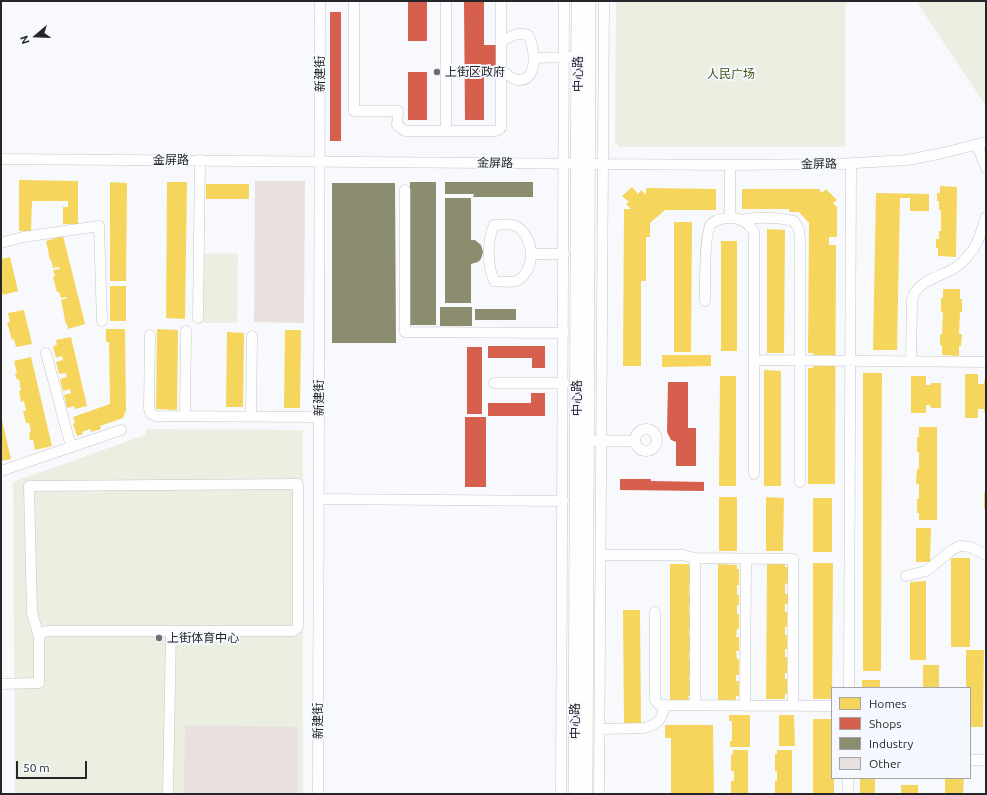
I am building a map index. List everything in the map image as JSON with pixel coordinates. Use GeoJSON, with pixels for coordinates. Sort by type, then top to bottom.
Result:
{"type":"FeatureCollection","features":[{"type":"Feature","properties":{"kind":"main road","name":"中心路"},"geometry":{"type":"LineString","coordinates":[[578,1],[578,57],[583,163],[588,441],[586,794]]}},
{"type":"Feature","properties":{"kind":"main road","name":"中心路"},"geometry":{"type":"LineString","coordinates":[[574,794],[583,163],[589,1]]}},
{"type":"Feature","properties":{"kind":"street","name":"新建街"},"geometry":{"type":"LineString","coordinates":[[318,794],[320,1]]}},
{"type":"Feature","properties":{"kind":"street"},"geometry":{"type":"LineString","coordinates":[[354,1],[354,111],[398,111],[397,125],[405,131],[496,131],[502,128],[501,1]]}},
{"type":"Feature","properties":{"kind":"street"},"geometry":{"type":"LineString","coordinates":[[446,1],[446,131]]}},
{"type":"Feature","properties":{"kind":"street"},"geometry":{"type":"LineString","coordinates":[[561,794],[564,383],[564,1]]}},
{"type":"Feature","properties":{"kind":"street"},"geometry":{"type":"LineString","coordinates":[[599,794],[604,1]]}},
{"type":"Feature","properties":{"kind":"street"},"geometry":{"type":"LineString","coordinates":[[501,41],[516,35],[528,35],[532,43],[534,58],[531,71],[523,80],[516,80],[501,70]]}},
{"type":"Feature","properties":{"kind":"street"},"geometry":{"type":"LineString","coordinates":[[534,58],[578,57]]}},
{"type":"Feature","properties":{"kind":"street","name":"金屏路"},"geometry":{"type":"LineString","coordinates":[[1,159],[730,165],[851,164],[907,160],[943,154],[982,143]]}},
{"type":"Feature","properties":{"kind":"street"},"geometry":{"type":"LineString","coordinates":[[982,143],[986,168]]}},
{"type":"Feature","properties":{"kind":"street"},"geometry":{"type":"LineString","coordinates":[[198,318],[200,160]]}},
{"type":"Feature","properties":{"kind":"street"},"geometry":{"type":"LineString","coordinates":[[849,687],[851,164]]}},
{"type":"Feature","properties":{"kind":"street"},"geometry":{"type":"LineString","coordinates":[[730,165],[730,218]]}},
{"type":"Feature","properties":{"kind":"street"},"geometry":{"type":"LineString","coordinates":[[405,190],[405,332],[564,332]]}},
{"type":"Feature","properties":{"kind":"street"},"geometry":{"type":"LineString","coordinates":[[910,361],[913,293],[923,284],[956,267],[968,256],[978,243],[986,217]]}},
{"type":"Feature","properties":{"kind":"street"},"geometry":{"type":"LineString","coordinates":[[705,301],[707,236],[711,225],[720,220],[730,218],[741,220],[749,218],[783,218],[794,221],[799,230],[800,482]]}},
{"type":"Feature","properties":{"kind":"street"},"geometry":{"type":"LineString","coordinates":[[741,220],[751,227],[754,232],[754,474]]}},
{"type":"Feature","properties":{"kind":"street"},"geometry":{"type":"LineString","coordinates":[[494,225],[514,225],[523,232],[531,254],[529,268],[524,276],[514,281],[494,281],[490,272],[489,253],[490,236],[494,225]]}},
{"type":"Feature","properties":{"kind":"street"},"geometry":{"type":"LineString","coordinates":[[1,243],[23,237],[99,226],[102,321]]}},
{"type":"Feature","properties":{"kind":"street"},"geometry":{"type":"LineString","coordinates":[[531,254],[564,254]]}},
{"type":"Feature","properties":{"kind":"street"},"geometry":{"type":"LineString","coordinates":[[185,416],[186,331]]}},
{"type":"Feature","properties":{"kind":"street"},"geometry":{"type":"LineString","coordinates":[[150,335],[150,413],[155,416],[319,417]]}},
{"type":"Feature","properties":{"kind":"street"},"geometry":{"type":"LineString","coordinates":[[251,417],[252,336]]}},
{"type":"Feature","properties":{"kind":"street"},"geometry":{"type":"LineString","coordinates":[[46,353],[72,447]]}},
{"type":"Feature","properties":{"kind":"street"},"geometry":{"type":"LineString","coordinates":[[754,360],[986,362]]}},
{"type":"Feature","properties":{"kind":"street"},"geometry":{"type":"LineString","coordinates":[[494,383],[564,383]]}},
{"type":"Feature","properties":{"kind":"street"},"geometry":{"type":"LineString","coordinates":[[1,471],[121,430]]}},
{"type":"Feature","properties":{"kind":"street"},"geometry":{"type":"LineString","coordinates":[[588,441],[635,441]]}},
{"type":"Feature","properties":{"kind":"street"},"geometry":{"type":"LineString","coordinates":[[1,684],[39,683],[39,636],[32,613],[29,486],[298,484],[298,627],[293,631],[47,631],[39,636]]}},
{"type":"Feature","properties":{"kind":"street"},"geometry":{"type":"LineString","coordinates":[[319,500],[563,501]]}},
{"type":"Feature","properties":{"kind":"street"},"geometry":{"type":"LineString","coordinates":[[906,576],[926,570],[959,546],[971,546],[986,555]]}},
{"type":"Feature","properties":{"kind":"street"},"geometry":{"type":"LineString","coordinates":[[601,554],[683,555],[696,558],[793,559],[793,706]]}},
{"type":"Feature","properties":{"kind":"street"},"geometry":{"type":"LineString","coordinates":[[695,705],[696,558]]}},
{"type":"Feature","properties":{"kind":"street"},"geometry":{"type":"LineString","coordinates":[[746,559],[746,706]]}},
{"type":"Feature","properties":{"kind":"street"},"geometry":{"type":"LineString","coordinates":[[656,612],[656,700],[659,705],[831,706]]}},
{"type":"Feature","properties":{"kind":"street"},"geometry":{"type":"LineString","coordinates":[[168,794],[171,631]]}},
{"type":"Feature","properties":{"kind":"street"},"geometry":{"type":"LineString","coordinates":[[600,729],[644,728],[651,726],[659,721],[663,716],[665,705]]}},
{"type":"Feature","properties":{"kind":"street"},"geometry":{"type":"LineString","coordinates":[[971,760],[986,760]]}},
{"type":"Feature","properties":{"kind":"street"},"geometry":{"type":"LineString","coordinates":[[848,779],[848,794]]}},
{"type":"Feature","properties":{"kind":"green space","name":"人民广场"},"geometry":{"type":"Polygon","coordinates":[[[616,1],[848,1],[845,7],[845,147],[619,147],[615,142],[616,1]]]}},
{"type":"Feature","properties":{"kind":"green space"},"geometry":{"type":"Polygon","coordinates":[[[916,1],[986,1],[986,106],[916,1]]]}},
{"type":"Feature","properties":{"kind":"green space"},"geometry":{"type":"Polygon","coordinates":[[[204,253],[238,254],[237,323],[203,323],[204,253]]]}},
{"type":"Feature","properties":{"kind":"green space","name":"上街体育中心"},"geometry":{"type":"Polygon","coordinates":[[[146,429],[303,430],[303,794],[15,794],[13,482],[145,435],[146,429]]]}},
{"type":"Feature","properties":{"kind":"building: Homes"},"geometry":{"type":"Polygon","coordinates":[[[19,180],[78,181],[78,224],[63,224],[63,207],[68,207],[68,201],[32,201],[31,231],[19,231],[19,180]]]}},
{"type":"Feature","properties":{"kind":"building: Homes"},"geometry":{"type":"Polygon","coordinates":[[[110,182],[127,183],[126,281],[110,281],[110,182]]]}},
{"type":"Feature","properties":{"kind":"building: Homes"},"geometry":{"type":"Polygon","coordinates":[[[167,182],[187,182],[185,319],[166,318],[167,182]]]}},
{"type":"Feature","properties":{"kind":"building: Homes"},"geometry":{"type":"Polygon","coordinates":[[[206,184],[249,184],[249,199],[206,199],[206,184]]]}},
{"type":"Feature","properties":{"kind":"building: Homes"},"geometry":{"type":"Polygon","coordinates":[[[940,186],[957,187],[956,257],[938,256],[938,248],[936,248],[936,239],[939,239],[939,231],[941,231],[941,210],[939,210],[939,201],[937,201],[937,193],[940,193],[940,186]]]}},
{"type":"Feature","properties":{"kind":"building: Homes"},"geometry":{"type":"Polygon","coordinates":[[[632,187],[638,194],[641,190],[646,195],[646,188],[716,189],[716,210],[665,210],[650,223],[650,237],[646,237],[646,281],[641,281],[641,366],[623,366],[624,209],[631,209],[626,204],[629,202],[622,196],[632,187]]]}},
{"type":"Feature","properties":{"kind":"building: Homes"},"geometry":{"type":"Polygon","coordinates":[[[742,189],[819,189],[822,193],[826,189],[837,200],[833,203],[837,207],[837,237],[829,237],[829,245],[836,245],[835,484],[808,484],[808,368],[813,368],[813,353],[808,353],[809,223],[799,212],[789,212],[789,209],[742,209],[742,189]]]}},
{"type":"Feature","properties":{"kind":"building: Homes"},"geometry":{"type":"Polygon","coordinates":[[[876,193],[929,194],[929,211],[910,211],[910,198],[900,198],[897,350],[873,350],[876,193]]]}},
{"type":"Feature","properties":{"kind":"building: Homes"},"geometry":{"type":"Polygon","coordinates":[[[674,222],[692,222],[691,352],[674,352],[674,222]]]}},
{"type":"Feature","properties":{"kind":"building: Homes"},"geometry":{"type":"Polygon","coordinates":[[[767,229],[785,230],[784,353],[767,353],[767,229]]]}},
{"type":"Feature","properties":{"kind":"building: Homes"},"geometry":{"type":"Polygon","coordinates":[[[63,236],[85,324],[68,329],[61,300],[67,297],[61,298],[59,292],[57,292],[53,277],[55,276],[53,270],[60,269],[59,267],[53,268],[46,241],[63,236]]]}},
{"type":"Feature","properties":{"kind":"building: Homes"},"geometry":{"type":"Polygon","coordinates":[[[721,241],[737,241],[737,351],[721,351],[721,241]]]}},
{"type":"Feature","properties":{"kind":"building: Homes"},"geometry":{"type":"Polygon","coordinates":[[[10,257],[18,291],[3,295],[1,288],[1,259],[10,257]]]}},
{"type":"Feature","properties":{"kind":"building: Homes"},"geometry":{"type":"Polygon","coordinates":[[[110,286],[126,286],[126,321],[110,321],[110,286]]]}},
{"type":"Feature","properties":{"kind":"building: Homes"},"geometry":{"type":"Polygon","coordinates":[[[943,289],[960,289],[962,312],[960,312],[959,334],[962,334],[961,346],[959,346],[959,356],[942,355],[940,334],[942,334],[943,312],[941,312],[941,298],[943,298],[943,289]]]}},
{"type":"Feature","properties":{"kind":"building: Homes"},"geometry":{"type":"Polygon","coordinates":[[[24,310],[32,344],[16,347],[14,339],[12,340],[7,322],[10,322],[8,313],[24,310]]]}},
{"type":"Feature","properties":{"kind":"building: Homes"},"geometry":{"type":"Polygon","coordinates":[[[106,329],[125,329],[126,410],[123,418],[100,426],[101,429],[91,432],[90,429],[77,436],[73,424],[75,423],[73,417],[110,404],[109,342],[106,342],[106,329]]]}},
{"type":"Feature","properties":{"kind":"building: Homes"},"geometry":{"type":"Polygon","coordinates":[[[157,329],[178,330],[177,410],[156,409],[157,329]]]}},
{"type":"Feature","properties":{"kind":"building: Homes"},"geometry":{"type":"Polygon","coordinates":[[[285,330],[301,330],[300,408],[284,408],[285,330]]]}},
{"type":"Feature","properties":{"kind":"building: Homes"},"geometry":{"type":"Polygon","coordinates":[[[227,332],[244,333],[243,407],[226,407],[227,332]]]}},
{"type":"Feature","properties":{"kind":"building: Homes"},"geometry":{"type":"Polygon","coordinates":[[[71,337],[87,406],[75,409],[74,406],[67,408],[64,395],[71,393],[70,389],[63,391],[60,379],[67,377],[66,373],[59,374],[56,362],[63,360],[62,356],[56,358],[53,346],[57,345],[56,340],[71,337]]]}},
{"type":"Feature","properties":{"kind":"building: Homes"},"geometry":{"type":"Polygon","coordinates":[[[662,355],[711,355],[711,366],[662,367],[662,355]]]}},
{"type":"Feature","properties":{"kind":"building: Homes"},"geometry":{"type":"Polygon","coordinates":[[[31,357],[52,446],[35,450],[33,440],[30,440],[29,433],[31,432],[29,423],[26,423],[23,411],[26,411],[24,401],[21,402],[19,391],[21,390],[19,379],[17,380],[15,374],[17,373],[14,361],[31,357]]]}},
{"type":"Feature","properties":{"kind":"building: Homes"},"geometry":{"type":"Polygon","coordinates":[[[764,370],[781,371],[781,486],[764,486],[764,370]]]}},
{"type":"Feature","properties":{"kind":"building: Homes"},"geometry":{"type":"Polygon","coordinates":[[[863,373],[882,373],[881,671],[863,671],[863,373]]]}},
{"type":"Feature","properties":{"kind":"building: Homes"},"geometry":{"type":"Polygon","coordinates":[[[965,374],[978,374],[978,384],[984,384],[984,380],[986,380],[986,412],[984,412],[984,409],[978,409],[978,418],[965,418],[965,374]]]}},
{"type":"Feature","properties":{"kind":"building: Homes"},"geometry":{"type":"Polygon","coordinates":[[[720,376],[736,376],[736,486],[719,486],[720,376]]]}},
{"type":"Feature","properties":{"kind":"building: Homes"},"geometry":{"type":"Polygon","coordinates":[[[911,376],[926,376],[926,385],[931,385],[931,383],[941,383],[941,408],[931,408],[930,405],[926,405],[926,413],[911,413],[911,376]]]}},
{"type":"Feature","properties":{"kind":"building: Homes"},"geometry":{"type":"Polygon","coordinates":[[[1,416],[11,459],[1,461],[1,416]]]}},
{"type":"Feature","properties":{"kind":"building: Homes"},"geometry":{"type":"Polygon","coordinates":[[[919,427],[937,427],[937,520],[919,520],[919,513],[917,513],[919,484],[916,484],[917,469],[919,469],[919,452],[917,452],[917,437],[919,437],[919,427]]]}},
{"type":"Feature","properties":{"kind":"building: Homes"},"geometry":{"type":"Polygon","coordinates":[[[984,492],[986,492],[986,509],[984,509],[984,492]]]}},
{"type":"Feature","properties":{"kind":"building: Homes"},"geometry":{"type":"Polygon","coordinates":[[[719,497],[737,497],[737,551],[719,551],[719,497]]]}},
{"type":"Feature","properties":{"kind":"building: Homes"},"geometry":{"type":"Polygon","coordinates":[[[766,497],[784,498],[783,551],[766,551],[766,497]]]}},
{"type":"Feature","properties":{"kind":"building: Homes"},"geometry":{"type":"Polygon","coordinates":[[[813,498],[832,498],[832,552],[813,552],[813,498]]]}},
{"type":"Feature","properties":{"kind":"building: Homes"},"geometry":{"type":"Polygon","coordinates":[[[916,528],[931,528],[930,562],[916,562],[916,528]]]}},
{"type":"Feature","properties":{"kind":"building: Homes"},"geometry":{"type":"Polygon","coordinates":[[[951,558],[970,558],[970,647],[951,647],[951,558]]]}},
{"type":"Feature","properties":{"kind":"building: Homes"},"geometry":{"type":"Polygon","coordinates":[[[767,563],[785,563],[785,567],[788,567],[788,583],[785,584],[785,594],[788,594],[788,604],[785,604],[785,612],[787,612],[787,627],[785,627],[785,635],[787,635],[787,649],[785,649],[785,657],[787,657],[787,673],[785,673],[785,679],[787,679],[787,694],[785,694],[785,699],[766,699],[767,563]]]}},
{"type":"Feature","properties":{"kind":"building: Homes"},"geometry":{"type":"Polygon","coordinates":[[[813,563],[833,563],[831,699],[813,699],[813,563]]]}},
{"type":"Feature","properties":{"kind":"building: Homes"},"geometry":{"type":"Polygon","coordinates":[[[670,564],[689,564],[689,569],[691,568],[691,585],[689,585],[689,595],[691,595],[691,605],[689,605],[689,614],[691,614],[691,629],[689,629],[689,637],[691,637],[691,651],[689,651],[689,659],[691,659],[691,675],[689,675],[689,681],[691,681],[691,696],[688,696],[689,701],[670,701],[670,564]]]}},
{"type":"Feature","properties":{"kind":"building: Homes"},"geometry":{"type":"Polygon","coordinates":[[[718,564],[737,565],[737,569],[739,569],[739,585],[737,585],[737,595],[739,595],[739,605],[737,605],[737,614],[739,614],[739,629],[737,629],[736,637],[739,637],[739,651],[736,651],[737,659],[739,659],[739,675],[736,675],[736,681],[739,681],[739,696],[736,696],[736,701],[718,701],[718,564]]]}},
{"type":"Feature","properties":{"kind":"building: Homes"},"geometry":{"type":"Polygon","coordinates":[[[926,581],[926,660],[910,660],[910,582],[926,581]]]}},
{"type":"Feature","properties":{"kind":"building: Homes"},"geometry":{"type":"Polygon","coordinates":[[[623,610],[640,610],[641,723],[624,723],[623,610]]]}},
{"type":"Feature","properties":{"kind":"building: Homes"},"geometry":{"type":"Polygon","coordinates":[[[966,650],[984,650],[983,727],[971,727],[971,687],[966,687],[966,650]]]}},
{"type":"Feature","properties":{"kind":"building: Homes"},"geometry":{"type":"Polygon","coordinates":[[[923,665],[939,665],[939,687],[923,687],[923,665]]]}},
{"type":"Feature","properties":{"kind":"building: Homes"},"geometry":{"type":"Polygon","coordinates":[[[862,680],[880,680],[880,687],[862,687],[862,680]]]}},
{"type":"Feature","properties":{"kind":"building: Homes"},"geometry":{"type":"Polygon","coordinates":[[[729,715],[750,715],[750,747],[730,747],[730,741],[732,741],[732,721],[729,721],[729,715]]]}},
{"type":"Feature","properties":{"kind":"building: Homes"},"geometry":{"type":"Polygon","coordinates":[[[779,715],[794,715],[795,746],[779,746],[779,715]]]}},
{"type":"Feature","properties":{"kind":"building: Homes"},"geometry":{"type":"Polygon","coordinates":[[[813,719],[831,719],[831,779],[834,779],[834,794],[813,794],[813,719]]]}},
{"type":"Feature","properties":{"kind":"building: Homes"},"geometry":{"type":"Polygon","coordinates":[[[665,725],[713,725],[714,794],[671,794],[671,738],[665,738],[665,725]]]}},
{"type":"Feature","properties":{"kind":"building: Homes"},"geometry":{"type":"Polygon","coordinates":[[[733,750],[748,750],[748,794],[731,794],[731,781],[734,781],[734,771],[731,771],[731,755],[733,754],[733,750]]]}},
{"type":"Feature","properties":{"kind":"building: Homes"},"geometry":{"type":"Polygon","coordinates":[[[777,750],[792,750],[792,794],[775,794],[777,771],[775,771],[775,754],[777,754],[777,750]]]}},
{"type":"Feature","properties":{"kind":"building: Homes"},"geometry":{"type":"Polygon","coordinates":[[[860,779],[875,779],[875,794],[860,794],[860,779]]]}},
{"type":"Feature","properties":{"kind":"building: Homes"},"geometry":{"type":"Polygon","coordinates":[[[945,779],[964,779],[963,794],[945,794],[945,779]]]}},
{"type":"Feature","properties":{"kind":"building: Homes"},"geometry":{"type":"Polygon","coordinates":[[[901,785],[918,785],[918,794],[901,794],[901,785]]]}},
{"type":"Feature","properties":{"kind":"building: Shops"},"geometry":{"type":"Polygon","coordinates":[[[408,1],[427,1],[427,41],[408,41],[408,1]]]}},
{"type":"Feature","properties":{"kind":"building: Shops"},"geometry":{"type":"Polygon","coordinates":[[[464,1],[484,1],[484,45],[496,45],[496,66],[484,66],[484,120],[465,120],[464,1]]]}},
{"type":"Feature","properties":{"kind":"building: Shops"},"geometry":{"type":"Polygon","coordinates":[[[330,12],[341,12],[341,141],[330,141],[330,12]]]}},
{"type":"Feature","properties":{"kind":"building: Shops"},"geometry":{"type":"Polygon","coordinates":[[[408,72],[427,72],[427,120],[408,120],[408,72]]]}},
{"type":"Feature","properties":{"kind":"building: Shops"},"geometry":{"type":"Polygon","coordinates":[[[488,346],[545,346],[545,368],[532,368],[532,358],[488,358],[488,346]]]}},
{"type":"Feature","properties":{"kind":"building: Shops"},"geometry":{"type":"Polygon","coordinates":[[[467,347],[482,347],[482,414],[467,414],[467,347]]]}},
{"type":"Feature","properties":{"kind":"building: Shops"},"geometry":{"type":"Polygon","coordinates":[[[668,382],[688,382],[688,428],[696,428],[696,466],[676,466],[676,442],[671,440],[667,432],[668,382]]]}},
{"type":"Feature","properties":{"kind":"building: Shops"},"geometry":{"type":"Polygon","coordinates":[[[531,393],[545,393],[545,416],[488,416],[488,403],[531,403],[531,393]]]}},
{"type":"Feature","properties":{"kind":"building: Shops"},"geometry":{"type":"Polygon","coordinates":[[[465,417],[486,417],[486,487],[465,487],[465,417]]]}},
{"type":"Feature","properties":{"kind":"building: Shops"},"geometry":{"type":"Polygon","coordinates":[[[620,479],[704,482],[704,491],[620,490],[620,479]]]}},
{"type":"Feature","properties":{"kind":"building: Industry"},"geometry":{"type":"Polygon","coordinates":[[[410,182],[436,182],[436,325],[410,325],[410,182]]]}},
{"type":"Feature","properties":{"kind":"building: Industry"},"geometry":{"type":"Polygon","coordinates":[[[445,182],[533,182],[533,197],[473,197],[474,194],[445,194],[445,182]]]}},
{"type":"Feature","properties":{"kind":"building: Industry"},"geometry":{"type":"Polygon","coordinates":[[[332,183],[395,183],[396,343],[332,343],[332,183]]]}},
{"type":"Feature","properties":{"kind":"building: Industry"},"geometry":{"type":"Polygon","coordinates":[[[445,198],[471,198],[471,240],[475,240],[481,245],[483,252],[481,259],[478,262],[471,264],[471,303],[445,303],[445,198]]]}},
{"type":"Feature","properties":{"kind":"building: Industry"},"geometry":{"type":"Polygon","coordinates":[[[440,307],[472,307],[472,326],[440,326],[440,307]]]}},
{"type":"Feature","properties":{"kind":"building: Industry"},"geometry":{"type":"Polygon","coordinates":[[[475,309],[516,309],[516,320],[475,320],[475,309]]]}},
{"type":"Feature","properties":{"kind":"building: Other"},"geometry":{"type":"Polygon","coordinates":[[[255,181],[305,181],[304,323],[254,322],[255,181]]]}},
{"type":"Feature","properties":{"kind":"building: Other"},"geometry":{"type":"Polygon","coordinates":[[[185,725],[298,727],[297,794],[184,794],[185,725]]]}},
{"type":"Feature","properties":{"kind":"place","name":"上街区政府"},"geometry":{"type":"Point","coordinates":[437,72]}},
{"type":"Feature","properties":{"kind":"place","name":"上街体育中心"},"geometry":{"type":"Point","coordinates":[159,638]}}]}
